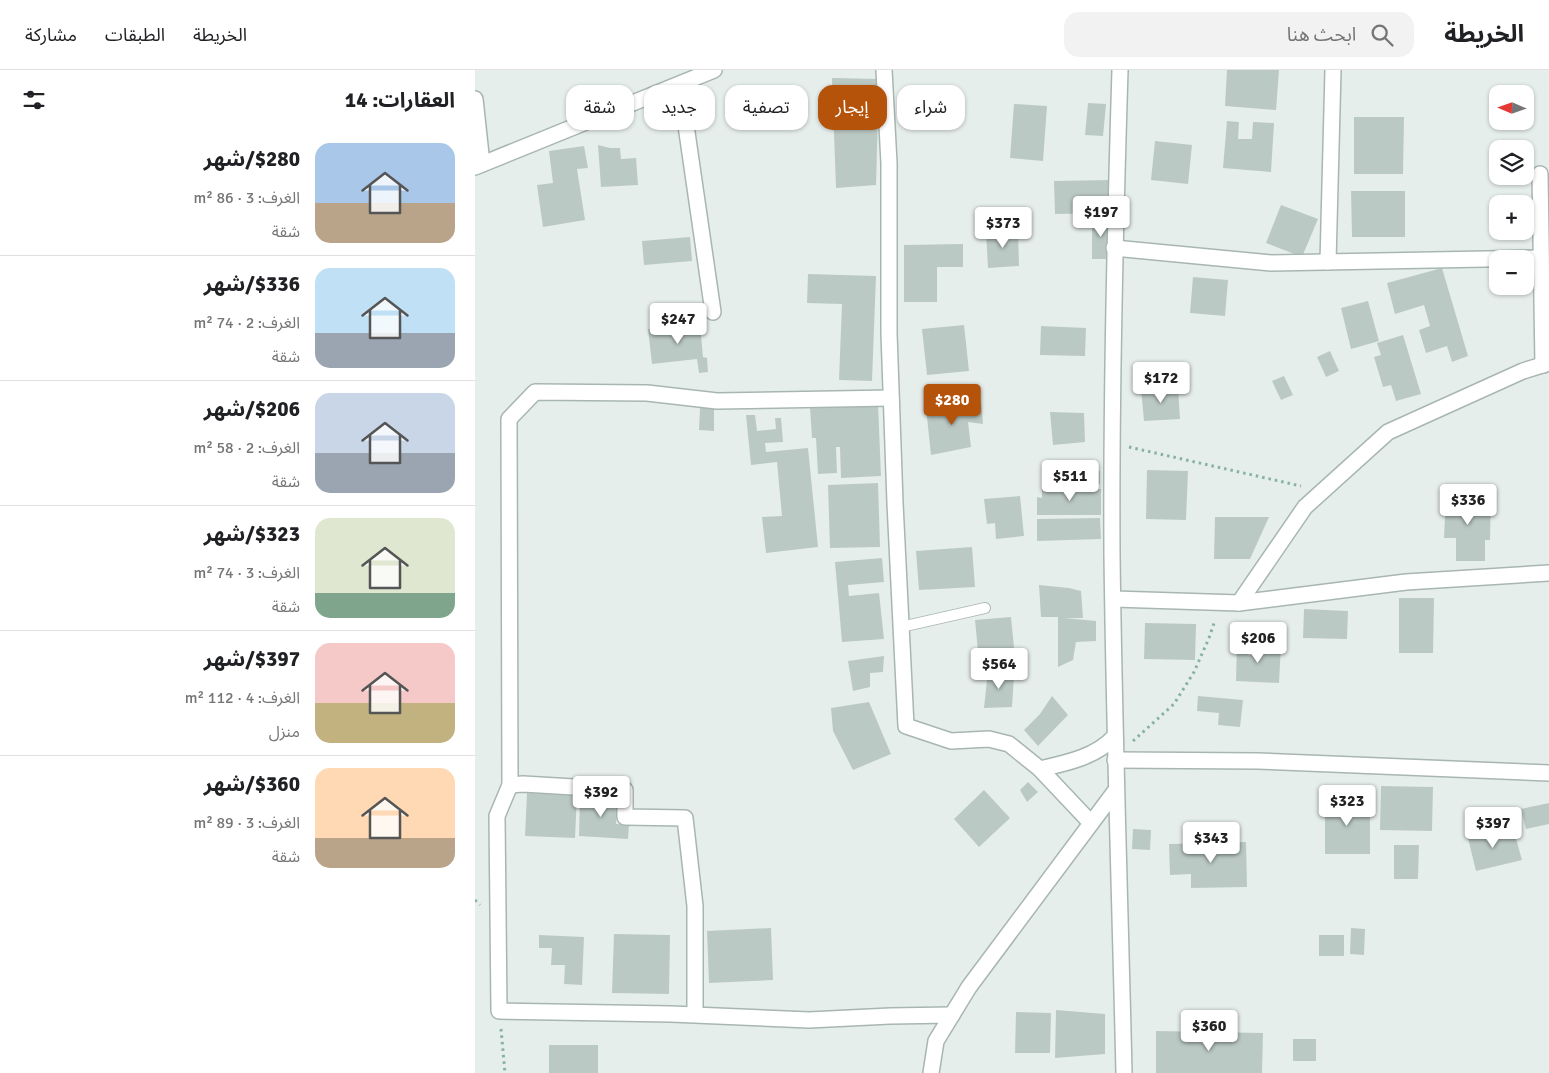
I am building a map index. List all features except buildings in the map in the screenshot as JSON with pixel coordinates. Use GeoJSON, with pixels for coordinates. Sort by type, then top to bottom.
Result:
{"type":"FeatureCollection","features":[{"type":"Feature","properties":{"kind":"street"},"geometry":{"type":"LineString","coordinates":[[475,99],[479,166],[714,70]]}},
{"type":"Feature","properties":{"kind":"street"},"geometry":{"type":"LineString","coordinates":[[884,70],[889,163],[891,398],[906,726],[951,741],[989,739],[1009,744],[1040,769],[1091,823]]}},
{"type":"Feature","properties":{"kind":"street"},"geometry":{"type":"LineString","coordinates":[[1120,70],[1114,248],[1113,599],[1115,760],[1124,1073]]}},
{"type":"Feature","properties":{"kind":"street"},"geometry":{"type":"LineString","coordinates":[[1328,262],[1333,70]]}},
{"type":"Feature","properties":{"kind":"street"},"geometry":{"type":"LineString","coordinates":[[680,84],[713,312]]}},
{"type":"Feature","properties":{"kind":"street"},"geometry":{"type":"LineString","coordinates":[[1239,603],[1305,507],[1388,432],[1523,372],[1546,364],[1541,258],[1540,174]]}},
{"type":"Feature","properties":{"kind":"street"},"geometry":{"type":"LineString","coordinates":[[1114,248],[1271,263],[1541,258]]}},
{"type":"Feature","properties":{"kind":"street"},"geometry":{"type":"LineString","coordinates":[[891,398],[717,401],[647,393],[535,392],[509,419],[510,786],[497,816],[499,1011],[695,1015],[809,1020],[891,1016],[952,1016]]}},
{"type":"Feature","properties":{"kind":"street"},"geometry":{"type":"LineString","coordinates":[[1113,599],[1239,603],[1406,582],[1549,573]]}},
{"type":"Feature","properties":{"kind":"street"},"geometry":{"type":"LineString","coordinates":[[1040,769],[1070,762],[1106,746],[1115,737]]}},
{"type":"Feature","properties":{"kind":"street"},"geometry":{"type":"LineString","coordinates":[[1115,760],[1258,761],[1549,773]]}},
{"type":"Feature","properties":{"kind":"street"},"geometry":{"type":"LineString","coordinates":[[510,786],[523,784],[625,790],[625,817],[685,818],[695,906],[695,1015]]}},
{"type":"Feature","properties":{"kind":"street"},"geometry":{"type":"LineString","coordinates":[[931,1073],[936,1041],[969,987],[1116,790]]}},
{"type":"Feature","properties":{"kind":"lane"},"geometry":{"type":"LineString","coordinates":[[901,627],[985,608]]}},
{"type":"Feature","properties":{"kind":"path"},"geometry":{"type":"LineString","coordinates":[[1113,444],[1323,491]]}},
{"type":"Feature","properties":{"kind":"path"},"geometry":{"type":"LineString","coordinates":[[1115,760],[1157,718],[1174,704],[1194,672],[1209,638],[1220,603]]}},
{"type":"Feature","properties":{"kind":"path"},"geometry":{"type":"LineString","coordinates":[[499,1011],[505,1073]]}}]}
